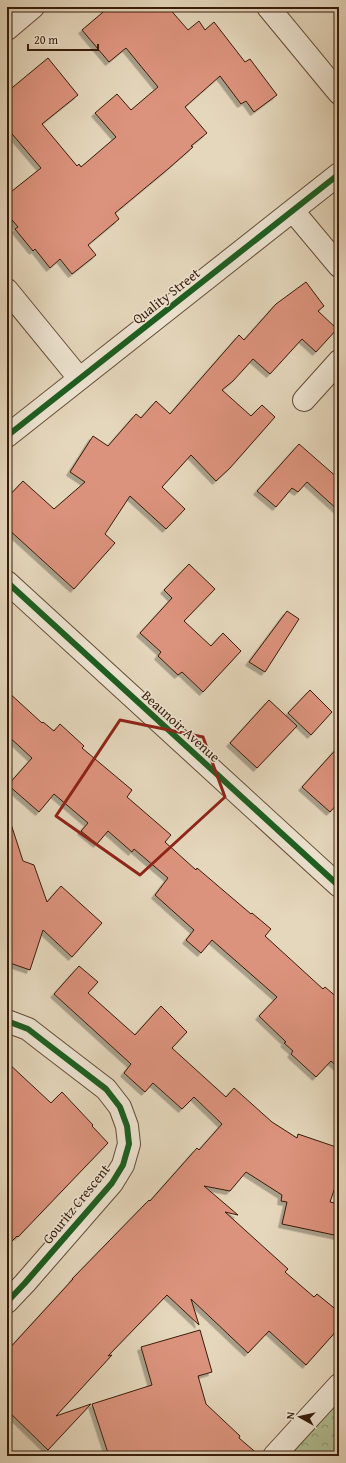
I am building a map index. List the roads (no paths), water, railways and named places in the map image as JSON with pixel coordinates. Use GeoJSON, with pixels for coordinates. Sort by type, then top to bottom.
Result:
{"type":"FeatureCollection","features":[{"type":"Feature","properties":{"kind":"street"},"geometry":{"type":"LineString","coordinates":[[7,29],[33,7]]}},
{"type":"Feature","properties":{"kind":"street"},"geometry":{"type":"LineString","coordinates":[[268,7],[339,93]]}},
{"type":"Feature","properties":{"kind":"street","name":"Quality Street"},"geometry":{"type":"LineString","coordinates":[[7,436],[339,174]]}},
{"type":"Feature","properties":{"kind":"street"},"geometry":{"type":"LineString","coordinates":[[293,211],[339,266]]}},
{"type":"Feature","properties":{"kind":"street"},"geometry":{"type":"LineString","coordinates":[[7,290],[79,378]]}},
{"type":"Feature","properties":{"kind":"street"},"geometry":{"type":"LineString","coordinates":[[304,400],[339,361]]}},
{"type":"Feature","properties":{"kind":"street","name":"Beaunoir Avenue"},"geometry":{"type":"LineString","coordinates":[[7,582],[339,886]]}},
{"type":"Feature","properties":{"kind":"street","name":"Gouritz Crescent"},"geometry":{"type":"LineString","coordinates":[[7,1021],[28,1029],[106,1089],[120,1107],[127,1126],[129,1144],[123,1165],[112,1183],[7,1302]]}},
{"type":"Feature","properties":{"kind":"street"},"geometry":{"type":"LineString","coordinates":[[274,1456],[339,1385]]}}]}
